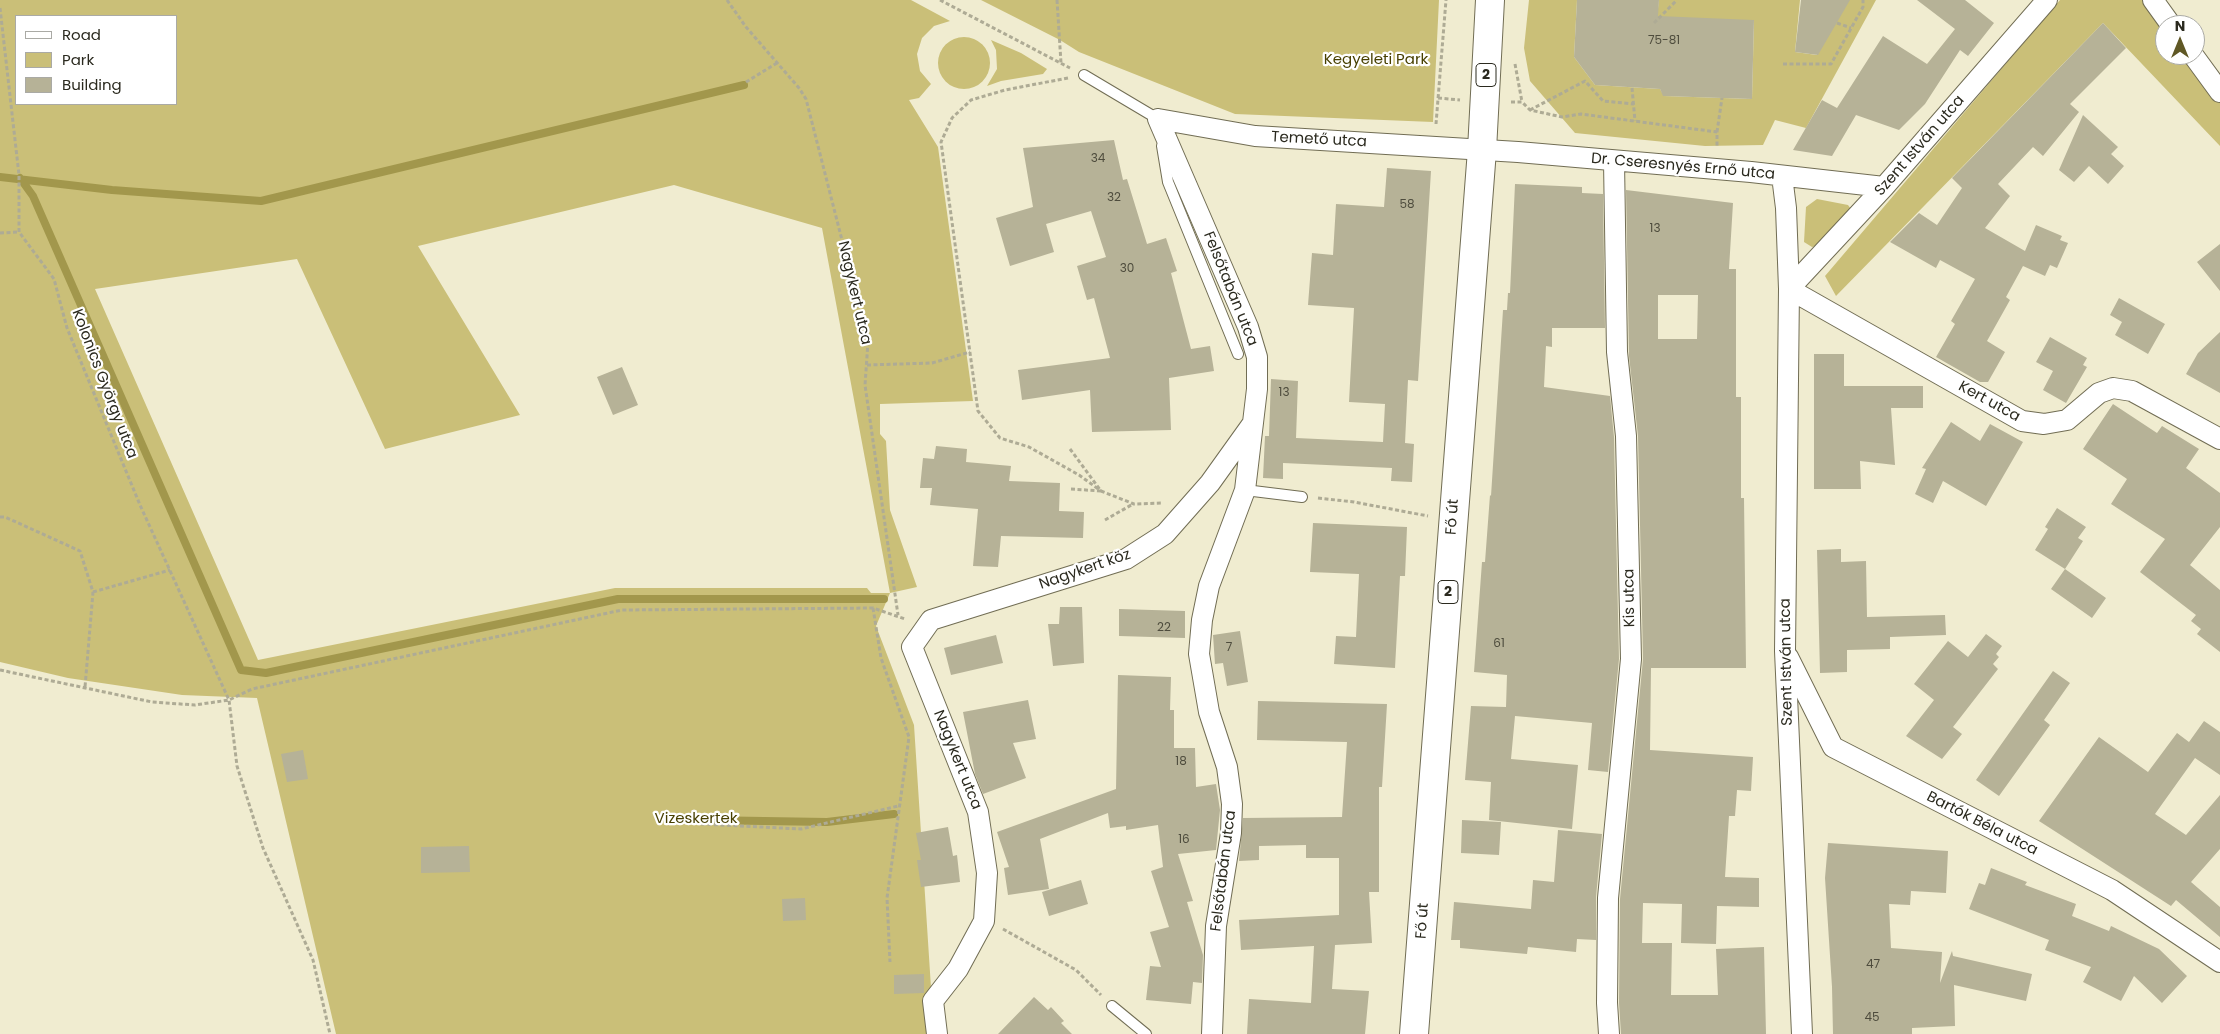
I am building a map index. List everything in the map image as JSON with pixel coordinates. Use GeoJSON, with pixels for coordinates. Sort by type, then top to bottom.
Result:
{"type":"FeatureCollection","features":[{"type":"Feature","properties":{"kind":"main road","name":"Fő út"},"geometry":{"type":"LineString","coordinates":[[1414,1034],[1482,150],[1490,0]]}},
{"type":"Feature","properties":{"kind":"street","name":"Szent István utca"},"geometry":{"type":"LineString","coordinates":[[1789,289],[1884,187],[2047,0]]}},
{"type":"Feature","properties":{"kind":"street"},"geometry":{"type":"LineString","coordinates":[[2153,0],[2164,15]]}},
{"type":"Feature","properties":{"kind":"street"},"geometry":{"type":"LineString","coordinates":[[2200,65],[2220,92]]}},
{"type":"Feature","properties":{"kind":"street","name":"Temető utca"},"geometry":{"type":"LineString","coordinates":[[1158,119],[1255,136],[1482,150]]}},
{"type":"Feature","properties":{"kind":"street","name":"Felsőtabán utca"},"geometry":{"type":"LineString","coordinates":[[1158,119],[1248,327],[1257,357],[1257,389],[1245,490],[1209,586],[1199,654],[1209,712],[1227,767],[1232,804],[1231,834],[1216,926],[1212,1034]]}},
{"type":"Feature","properties":{"kind":"street","name":"Dr. Cseresnyés Ernő utca"},"geometry":{"type":"LineString","coordinates":[[1482,150],[1716,169],[1884,187]]}},
{"type":"Feature","properties":{"kind":"street","name":"Kis utca"},"geometry":{"type":"LineString","coordinates":[[1609,1034],[1607,1003],[1608,898],[1631,659],[1626,436],[1617,352],[1614,161]]}},
{"type":"Feature","properties":{"kind":"street","name":"Szent István utca"},"geometry":{"type":"LineString","coordinates":[[1782,176],[1786,208],[1789,289],[1785,651],[1802,1034]]}},
{"type":"Feature","properties":{"kind":"street","name":"Kert utca"},"geometry":{"type":"LineString","coordinates":[[1789,289],[2022,421],[2044,424],[2067,420],[2098,393],[2113,388],[2132,390],[2220,439]]}},
{"type":"Feature","properties":{"kind":"street","name":"Nagykert köz"},"geometry":{"type":"LineString","coordinates":[[924,627],[930,620],[1126,559],[1166,534],[1203,490],[1254,421]]}},
{"type":"Feature","properties":{"kind":"street","name":"Nagykert utca"},"geometry":{"type":"LineString","coordinates":[[924,627],[912,647],[978,812],[987,873],[984,921],[958,969],[933,1002],[937,1034]]}},
{"type":"Feature","properties":{"kind":"street","name":"Bartók Béla utca"},"geometry":{"type":"LineString","coordinates":[[1785,651],[1833,747],[2112,890],[2220,962]]}},
{"type":"Feature","properties":{"kind":"lane"},"geometry":{"type":"LineString","coordinates":[[1084,75],[1158,119],[1168,182],[1238,354]]}},
{"type":"Feature","properties":{"kind":"lane"},"geometry":{"type":"LineString","coordinates":[[1245,490],[1302,497]]}},
{"type":"Feature","properties":{"kind":"lane"},"geometry":{"type":"LineString","coordinates":[[1112,1006],[1146,1034]]}},
{"type":"Feature","properties":{"kind":"path","name":"Nagykert utca"},"geometry":{"type":"LineString","coordinates":[[727,0],[746,27],[799,88],[806,99],[868,342],[866,385],[898,615],[873,608]]}},
{"type":"Feature","properties":{"kind":"path"},"geometry":{"type":"LineString","coordinates":[[940,0],[1084,75]]}},
{"type":"Feature","properties":{"kind":"path"},"geometry":{"type":"LineString","coordinates":[[1057,0],[1061,63]]}},
{"type":"Feature","properties":{"kind":"path"},"geometry":{"type":"LineString","coordinates":[[1434,146],[1446,0]]}},
{"type":"Feature","properties":{"kind":"path"},"geometry":{"type":"LineString","coordinates":[[1654,23],[1677,0]]}},
{"type":"Feature","properties":{"kind":"path"},"geometry":{"type":"LineString","coordinates":[[1782,64],[1831,64],[1863,7],[1863,0]]}},
{"type":"Feature","properties":{"kind":"path"},"geometry":{"type":"LineString","coordinates":[[0,8],[19,177],[18,232],[0,233]]}},
{"type":"Feature","properties":{"kind":"path"},"geometry":{"type":"LineString","coordinates":[[1837,23],[1851,28]]}},
{"type":"Feature","properties":{"kind":"path"},"geometry":{"type":"LineString","coordinates":[[746,82],[777,63]]}},
{"type":"Feature","properties":{"kind":"path"},"geometry":{"type":"LineString","coordinates":[[1515,64],[1522,102],[1530,110],[1562,117],[1581,114],[1717,132]]}},
{"type":"Feature","properties":{"kind":"path"},"geometry":{"type":"LineString","coordinates":[[1084,75],[1013,88],[971,100],[952,118],[941,142],[978,411],[1000,438],[1029,447],[1101,491],[1134,504],[1168,502],[1203,490]]}},
{"type":"Feature","properties":{"kind":"path"},"geometry":{"type":"LineString","coordinates":[[1530,110],[1585,81],[1603,101],[1634,104]]}},
{"type":"Feature","properties":{"kind":"path"},"geometry":{"type":"LineString","coordinates":[[1632,88],[1635,121]]}},
{"type":"Feature","properties":{"kind":"path"},"geometry":{"type":"LineString","coordinates":[[1438,98],[1522,102]]}},
{"type":"Feature","properties":{"kind":"path"},"geometry":{"type":"LineString","coordinates":[[1716,169],[1717,132],[1722,98]]}},
{"type":"Feature","properties":{"kind":"path","name":"Kolonics György utca"},"geometry":{"type":"LineString","coordinates":[[18,232],[54,279],[67,328],[140,505],[229,700],[237,766],[263,848],[313,960],[330,1034]]}},
{"type":"Feature","properties":{"kind":"path"},"geometry":{"type":"LineString","coordinates":[[867,365],[932,363],[970,352]]}},
{"type":"Feature","properties":{"kind":"path"},"geometry":{"type":"LineString","coordinates":[[1070,449],[1101,491]]}},
{"type":"Feature","properties":{"kind":"path"},"geometry":{"type":"LineString","coordinates":[[1071,489],[1101,491]]}},
{"type":"Feature","properties":{"kind":"path"},"geometry":{"type":"LineString","coordinates":[[1302,497],[1354,502],[1427,516]]}},
{"type":"Feature","properties":{"kind":"path"},"geometry":{"type":"LineString","coordinates":[[1105,520],[1134,504]]}},
{"type":"Feature","properties":{"kind":"path"},"geometry":{"type":"LineString","coordinates":[[0,517],[5,517],[80,552],[93,592],[85,688]]}},
{"type":"Feature","properties":{"kind":"path"},"geometry":{"type":"LineString","coordinates":[[93,592],[170,570]]}},
{"type":"Feature","properties":{"kind":"path"},"geometry":{"type":"LineString","coordinates":[[0,670],[152,702],[195,705],[229,700],[252,689],[622,610],[873,608],[882,658],[909,737],[898,806],[887,898],[890,962]]}},
{"type":"Feature","properties":{"kind":"path"},"geometry":{"type":"LineString","coordinates":[[701,824],[801,828],[898,806]]}},
{"type":"Feature","properties":{"kind":"path"},"geometry":{"type":"LineString","coordinates":[[984,921],[1002,928],[1076,970],[1112,1006]]}},
{"type":"Feature","properties":{"kind":"green space","name":"Vizeskertek"},"geometry":{"type":"Polygon","coordinates":[[[0,0],[911,0],[950,21],[934,26],[922,38],[917,54],[920,71],[931,84],[919,98],[909,100],[938,147],[973,401],[880,404],[880,434],[886,441],[890,510],[917,587],[890,593],[876,626],[914,725],[934,1034],[336,1034],[257,698],[182,695],[68,678],[0,662],[0,0]],[[674,185],[418,246],[520,415],[385,449],[297,259],[95,289],[258,660],[615,588],[867,588],[871,593],[890,593],[822,228],[674,185]]]}},
{"type":"Feature","properties":{"kind":"green space","name":"Kegyeleti Park"},"geometry":{"type":"Polygon","coordinates":[[[981,0],[1439,0],[1433,122],[1235,114],[1079,52],[1060,40],[981,0]]]}},
{"type":"Feature","properties":{"kind":"green space"},"geometry":{"type":"Polygon","coordinates":[[[1529,0],[1577,0],[1574,57],[1595,85],[1660,89],[1664,96],[1752,99],[1754,20],[1656,25],[1659,0],[1800,0],[1795,52],[1817,55],[1848,0],[1876,0],[1806,128],[1775,120],[1763,145],[1705,146],[1575,133],[1530,81],[1524,48],[1529,0]]]}},
{"type":"Feature","properties":{"kind":"green space"},"geometry":{"type":"Polygon","coordinates":[[[2060,0],[2153,0],[2160,15],[2155,15],[2155,65],[2197,65],[2220,98],[2220,146],[2103,23],[1836,296],[1825,276],[2060,0]]]}},
{"type":"Feature","properties":{"kind":"green space"},"geometry":{"type":"Polygon","coordinates":[[[964,37],[974,39],[982,45],[988,53],[990,63],[988,73],[982,81],[974,87],[964,89],[954,87],[946,81],[940,73],[938,63],[940,53],[946,45],[954,39],[964,37]]]}},
{"type":"Feature","properties":{"kind":"green space"},"geometry":{"type":"Polygon","coordinates":[[[991,40],[1021,53],[1047,69],[1043,74],[1001,81],[987,86],[997,69],[996,50],[991,40]]]}},
{"type":"Feature","properties":{"kind":"green space"},"geometry":{"type":"Polygon","coordinates":[[[1817,199],[1848,205],[1853,212],[1820,245],[1812,247],[1804,242],[1806,207],[1817,199]]]}},
{"type":"Feature","properties":{"kind":"building"},"geometry":{"type":"Polygon","coordinates":[[[1577,0],[1659,0],[1658,16],[1754,20],[1752,99],[1663,96],[1660,89],[1595,85],[1574,57],[1577,0]]]}},
{"type":"Feature","properties":{"kind":"building"},"geometry":{"type":"Polygon","coordinates":[[[1801,0],[1850,0],[1818,55],[1795,52],[1801,0]]]}},
{"type":"Feature","properties":{"kind":"building"},"geometry":{"type":"Polygon","coordinates":[[[1917,0],[1965,0],[1994,23],[1968,56],[1960,50],[1925,104],[1899,130],[1856,115],[1832,156],[1793,150],[1822,100],[1837,108],[1883,36],[1927,64],[1955,29],[1917,0]]]}},
{"type":"Feature","properties":{"kind":"building"},"geometry":{"type":"Polygon","coordinates":[[[2103,23],[2126,48],[2070,104],[2079,112],[2043,156],[2033,147],[1998,184],[2010,196],[1985,228],[2025,251],[2036,225],[2062,236],[2060,240],[2068,243],[2057,268],[2050,265],[2045,276],[2023,266],[2006,297],[2010,300],[1987,341],[2005,352],[1988,382],[1980,382],[1936,357],[1955,324],[1951,321],[1975,279],[1940,260],[1936,268],[1890,242],[1919,213],[1937,225],[1962,188],[1952,178],[2103,23]]]}},
{"type":"Feature","properties":{"kind":"building"},"geometry":{"type":"Polygon","coordinates":[[[2083,115],[2118,147],[2111,154],[2124,166],[2108,184],[2089,166],[2074,182],[2059,170],[2083,115]]]}},
{"type":"Feature","properties":{"kind":"building"},"geometry":{"type":"Polygon","coordinates":[[[1114,140],[1123,180],[1127,179],[1147,244],[1166,238],[1177,271],[1171,273],[1191,349],[1210,346],[1214,371],[1169,378],[1171,430],[1092,432],[1090,390],[1022,400],[1018,370],[1110,358],[1094,298],[1087,300],[1077,266],[1106,257],[1091,211],[1046,224],[1054,252],[1010,266],[996,218],[1033,207],[1023,148],[1114,140]]]}},
{"type":"Feature","properties":{"kind":"building"},"geometry":{"type":"Polygon","coordinates":[[[1387,168],[1431,171],[1418,381],[1408,380],[1405,443],[1414,444],[1412,482],[1391,481],[1392,468],[1283,463],[1283,479],[1263,478],[1265,436],[1269,436],[1271,379],[1298,381],[1296,438],[1383,442],[1385,404],[1349,402],[1354,308],[1308,305],[1312,253],[1333,255],[1336,204],[1384,207],[1387,168]]]}},
{"type":"Feature","properties":{"kind":"building"},"geometry":{"type":"Polygon","coordinates":[[[1515,184],[1582,187],[1582,193],[1603,194],[1605,328],[1552,328],[1552,347],[1546,346],[1544,387],[1610,396],[1614,437],[1619,659],[1608,772],[1588,770],[1592,723],[1515,716],[1511,759],[1578,765],[1572,829],[1489,820],[1491,782],[1465,780],[1471,706],[1506,707],[1507,675],[1474,672],[1482,562],[1485,562],[1491,496],[1503,310],[1507,310],[1508,293],[1510,293],[1515,184]]]}},
{"type":"Feature","properties":{"kind":"building"},"geometry":{"type":"Polygon","coordinates":[[[1626,190],[1733,203],[1729,269],[1736,269],[1736,397],[1741,397],[1741,498],[1744,498],[1746,668],[1651,668],[1650,750],[1753,757],[1751,791],[1737,790],[1735,816],[1729,816],[1725,877],[1759,878],[1759,907],[1717,906],[1716,944],[1681,943],[1682,904],[1643,903],[1642,943],[1672,943],[1671,995],[1718,995],[1716,949],[1764,947],[1766,1034],[1621,1034],[1619,1003],[1620,899],[1643,659],[1638,436],[1629,356],[1626,190]],[[1658,295],[1658,339],[1697,339],[1698,295],[1658,295]]]}},
{"type":"Feature","properties":{"kind":"building"},"geometry":{"type":"Polygon","coordinates":[[[2220,244],[2220,291],[2197,262],[2220,244]]]}},
{"type":"Feature","properties":{"kind":"building"},"geometry":{"type":"Polygon","coordinates":[[[2119,298],[2165,324],[2148,354],[2115,335],[2122,322],[2110,315],[2119,298]]]}},
{"type":"Feature","properties":{"kind":"building"},"geometry":{"type":"Polygon","coordinates":[[[2220,332],[2220,393],[2186,374],[2198,353],[2220,332]]]}},
{"type":"Feature","properties":{"kind":"building"},"geometry":{"type":"Polygon","coordinates":[[[2050,337],[2087,358],[2083,365],[2087,367],[2066,403],[2043,390],[2053,371],[2036,362],[2050,337]]]}},
{"type":"Feature","properties":{"kind":"building"},"geometry":{"type":"Polygon","coordinates":[[[1814,354],[1844,354],[1844,386],[1923,386],[1923,408],[1891,408],[1895,465],[1860,461],[1861,489],[1814,489],[1814,354]]]}},
{"type":"Feature","properties":{"kind":"building"},"geometry":{"type":"Polygon","coordinates":[[[622,367],[638,405],[613,415],[597,377],[622,367]]]}},
{"type":"Feature","properties":{"kind":"building"},"geometry":{"type":"Polygon","coordinates":[[[2113,404],[2157,433],[2162,426],[2199,449],[2186,468],[2220,493],[2220,527],[2190,565],[2220,590],[2220,652],[2197,634],[2201,629],[2191,621],[2196,615],[2140,572],[2165,539],[2111,504],[2127,479],[2083,449],[2113,404]]]}},
{"type":"Feature","properties":{"kind":"building"},"geometry":{"type":"Polygon","coordinates":[[[1951,422],[1980,441],[1990,424],[2023,442],[1986,506],[1943,481],[1933,503],[1915,494],[1926,469],[1922,468],[1951,422]]]}},
{"type":"Feature","properties":{"kind":"building"},"geometry":{"type":"Polygon","coordinates":[[[936,446],[967,449],[966,462],[1011,466],[1009,481],[1060,483],[1059,511],[1084,512],[1083,538],[1001,536],[998,567],[973,566],[978,509],[930,505],[932,488],[920,488],[923,458],[934,459],[936,446]]]}},
{"type":"Feature","properties":{"kind":"building"},"geometry":{"type":"Polygon","coordinates":[[[2057,508],[2086,527],[2078,538],[2083,541],[2065,569],[2035,550],[2048,529],[2045,527],[2057,508]]]}},
{"type":"Feature","properties":{"kind":"building"},"geometry":{"type":"Polygon","coordinates":[[[1313,523],[1407,527],[1405,576],[1400,576],[1395,668],[1334,664],[1336,636],[1356,637],[1359,574],[1310,572],[1313,523]]]}},
{"type":"Feature","properties":{"kind":"building"},"geometry":{"type":"Polygon","coordinates":[[[1841,549],[1841,562],[1866,561],[1867,617],[1945,615],[1946,635],[1890,637],[1890,649],[1847,650],[1847,672],[1820,673],[1817,550],[1841,549]]]}},
{"type":"Feature","properties":{"kind":"building"},"geometry":{"type":"Polygon","coordinates":[[[2065,569],[2106,598],[2092,618],[2051,589],[2065,569]]]}},
{"type":"Feature","properties":{"kind":"building"},"geometry":{"type":"Polygon","coordinates":[[[1060,607],[1082,607],[1084,663],[1053,666],[1048,624],[1059,624],[1060,607]]]}},
{"type":"Feature","properties":{"kind":"building"},"geometry":{"type":"Polygon","coordinates":[[[1119,609],[1185,611],[1185,638],[1119,636],[1119,609]]]}},
{"type":"Feature","properties":{"kind":"building"},"geometry":{"type":"Polygon","coordinates":[[[1240,631],[1248,682],[1227,686],[1223,663],[1215,664],[1213,635],[1240,631]]]}},
{"type":"Feature","properties":{"kind":"building"},"geometry":{"type":"Polygon","coordinates":[[[1986,634],[2002,646],[1996,654],[1999,657],[1993,664],[1998,669],[1953,727],[1962,734],[1942,759],[1906,736],[1934,700],[1914,684],[1948,641],[1968,657],[1986,634]]]}},
{"type":"Feature","properties":{"kind":"building"},"geometry":{"type":"Polygon","coordinates":[[[996,635],[1003,663],[951,675],[944,648],[996,635]]]}},
{"type":"Feature","properties":{"kind":"building"},"geometry":{"type":"Polygon","coordinates":[[[2053,671],[2070,683],[2044,720],[2050,725],[1999,796],[1976,780],[2053,671]]]}},
{"type":"Feature","properties":{"kind":"building"},"geometry":{"type":"Polygon","coordinates":[[[1118,675],[1171,677],[1170,710],[1174,710],[1174,748],[1195,748],[1196,787],[1216,784],[1220,810],[1216,850],[1178,854],[1193,901],[1187,902],[1203,955],[1202,983],[1193,982],[1191,1004],[1146,1000],[1150,966],[1161,967],[1150,932],[1169,927],[1151,871],[1163,867],[1158,825],[1126,830],[1126,826],[1110,828],[1108,813],[1040,839],[1049,889],[1008,895],[1004,868],[1009,867],[997,832],[1116,789],[1118,675]]]}},
{"type":"Feature","properties":{"kind":"building"},"geometry":{"type":"Polygon","coordinates":[[[1028,700],[1036,739],[1013,743],[1026,778],[983,794],[975,774],[963,712],[1028,700]]]}},
{"type":"Feature","properties":{"kind":"building"},"geometry":{"type":"Polygon","coordinates":[[[1258,701],[1387,704],[1382,787],[1379,787],[1379,892],[1369,892],[1372,943],[1335,945],[1332,989],[1369,991],[1365,1034],[1247,1034],[1249,999],[1311,1003],[1314,946],[1241,950],[1239,920],[1339,915],[1339,858],[1306,858],[1306,845],[1259,846],[1259,860],[1239,861],[1243,818],[1342,817],[1347,742],[1257,740],[1258,701]]]}},
{"type":"Feature","properties":{"kind":"building"},"geometry":{"type":"Polygon","coordinates":[[[2204,721],[2220,732],[2220,775],[2195,758],[2155,814],[2186,835],[2220,795],[2220,849],[2191,882],[2220,907],[2220,937],[2176,900],[2171,906],[2039,821],[2099,737],[2148,772],[2177,733],[2189,742],[2204,721]]]}},
{"type":"Feature","properties":{"kind":"building"},"geometry":{"type":"Polygon","coordinates":[[[303,750],[308,779],[287,782],[281,754],[303,750]]]}},
{"type":"Feature","properties":{"kind":"building"},"geometry":{"type":"Polygon","coordinates":[[[1462,820],[1501,822],[1499,855],[1461,853],[1462,820]]]}},
{"type":"Feature","properties":{"kind":"building"},"geometry":{"type":"Polygon","coordinates":[[[948,827],[953,856],[957,855],[960,882],[921,887],[917,860],[921,860],[916,833],[948,827]]]}},
{"type":"Feature","properties":{"kind":"building"},"geometry":{"type":"Polygon","coordinates":[[[1558,830],[1602,834],[1596,897],[1596,940],[1577,939],[1576,952],[1528,947],[1527,954],[1460,948],[1460,940],[1451,940],[1454,902],[1531,909],[1533,880],[1554,882],[1558,830]]]}},
{"type":"Feature","properties":{"kind":"building"},"geometry":{"type":"Polygon","coordinates":[[[1828,843],[1948,851],[1946,893],[1911,891],[1910,905],[1889,904],[1891,948],[1942,952],[1940,983],[1952,951],[1953,956],[2032,974],[2026,1001],[1954,985],[1955,1026],[1912,1028],[1912,1034],[1833,1034],[1825,878],[1828,843]]]}},
{"type":"Feature","properties":{"kind":"building"},"geometry":{"type":"Polygon","coordinates":[[[469,846],[470,872],[421,873],[421,847],[469,846]]]}},
{"type":"Feature","properties":{"kind":"building"},"geometry":{"type":"Polygon","coordinates":[[[1991,868],[2027,882],[2025,885],[2076,904],[2072,916],[2109,931],[2111,926],[2159,949],[2187,976],[2162,1003],[2134,976],[2121,1001],[2083,982],[2091,967],[2045,950],[2049,940],[1969,909],[1979,883],[1985,885],[1991,868]]]}},
{"type":"Feature","properties":{"kind":"building"},"geometry":{"type":"Polygon","coordinates":[[[1081,880],[1088,904],[1049,916],[1042,892],[1081,880]]]}},
{"type":"Feature","properties":{"kind":"building"},"geometry":{"type":"Polygon","coordinates":[[[805,898],[806,920],[783,921],[782,899],[805,898]]]}},
{"type":"Feature","properties":{"kind":"building"},"geometry":{"type":"Polygon","coordinates":[[[924,974],[924,993],[894,994],[894,975],[924,974]]]}},
{"type":"Feature","properties":{"kind":"building"},"geometry":{"type":"Polygon","coordinates":[[[1034,997],[1048,1010],[1051,1007],[1064,1021],[1061,1023],[1072,1034],[998,1034],[1034,997]]]}},
{"type":"Feature","properties":{"kind":"waterway"},"geometry":{"type":"LineString","coordinates":[[0,177],[112,190],[261,201],[744,85]]}},
{"type":"Feature","properties":{"kind":"waterway"},"geometry":{"type":"LineString","coordinates":[[20,178],[33,196],[241,670],[266,673],[618,599],[884,599]]}},
{"type":"Feature","properties":{"kind":"waterway"},"geometry":{"type":"LineString","coordinates":[[701,820],[827,822],[894,814]]}}]}
